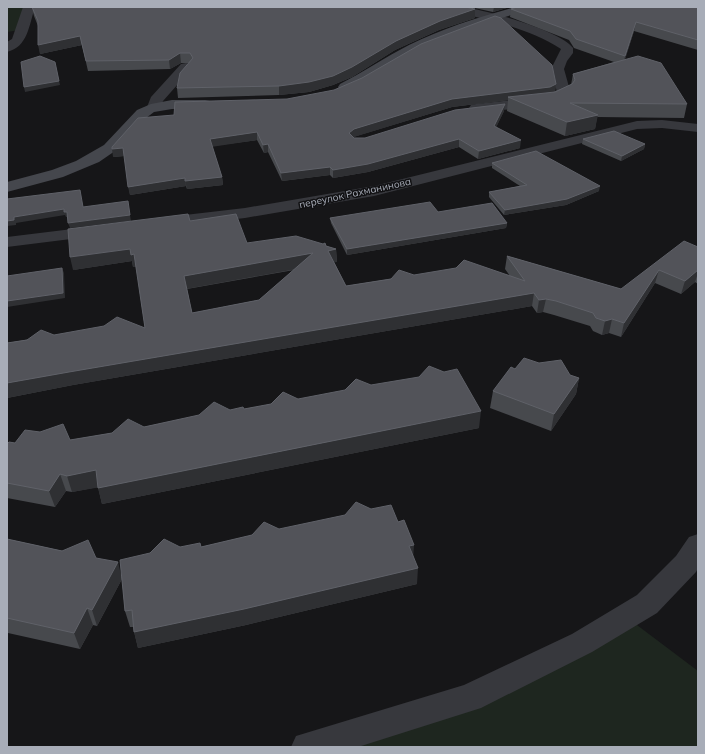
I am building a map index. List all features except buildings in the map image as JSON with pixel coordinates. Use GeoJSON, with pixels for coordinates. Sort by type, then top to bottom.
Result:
{"type":"FeatureCollection","features":[{"type":"Feature","properties":{"kind":"street"},"geometry":{"type":"LineString","coordinates":[[7,48],[18,41],[29,7]]}},
{"type":"Feature","properties":{"kind":"street"},"geometry":{"type":"LineString","coordinates":[[443,7],[493,16],[555,40],[567,48],[567,53],[559,60],[557,66],[564,94],[552,100],[464,109]]}},
{"type":"Feature","properties":{"kind":"street"},"geometry":{"type":"LineString","coordinates":[[334,91],[357,81],[400,55],[450,32],[493,16],[528,7]]}},
{"type":"Feature","properties":{"kind":"street"},"geometry":{"type":"LineString","coordinates":[[154,107],[156,100],[186,67]]}},
{"type":"Feature","properties":{"kind":"street"},"geometry":{"type":"LineString","coordinates":[[7,187],[64,171],[88,161],[118,142],[142,113],[154,107],[219,103]]}},
{"type":"Feature","properties":{"kind":"street","name":"переулок Рахманинова"},"geometry":{"type":"LineString","coordinates":[[142,225],[253,212],[374,191],[638,125],[662,124],[698,128]]}},
{"type":"Feature","properties":{"kind":"street"},"geometry":{"type":"LineString","coordinates":[[7,242],[110,229]]}},
{"type":"Feature","properties":{"kind":"street"},"geometry":{"type":"LineString","coordinates":[[307,747],[470,698],[582,642],[646,604],[686,564],[698,545]]}},
{"type":"Feature","properties":{"kind":"shaded area"},"geometry":{"type":"Polygon","coordinates":[[[7,7],[28,7],[20,30],[7,32],[7,7]]]}},
{"type":"Feature","properties":{"kind":"shaded area"},"geometry":{"type":"Polygon","coordinates":[[[625,616],[698,671],[698,747],[329,747],[625,616]]]}}]}
